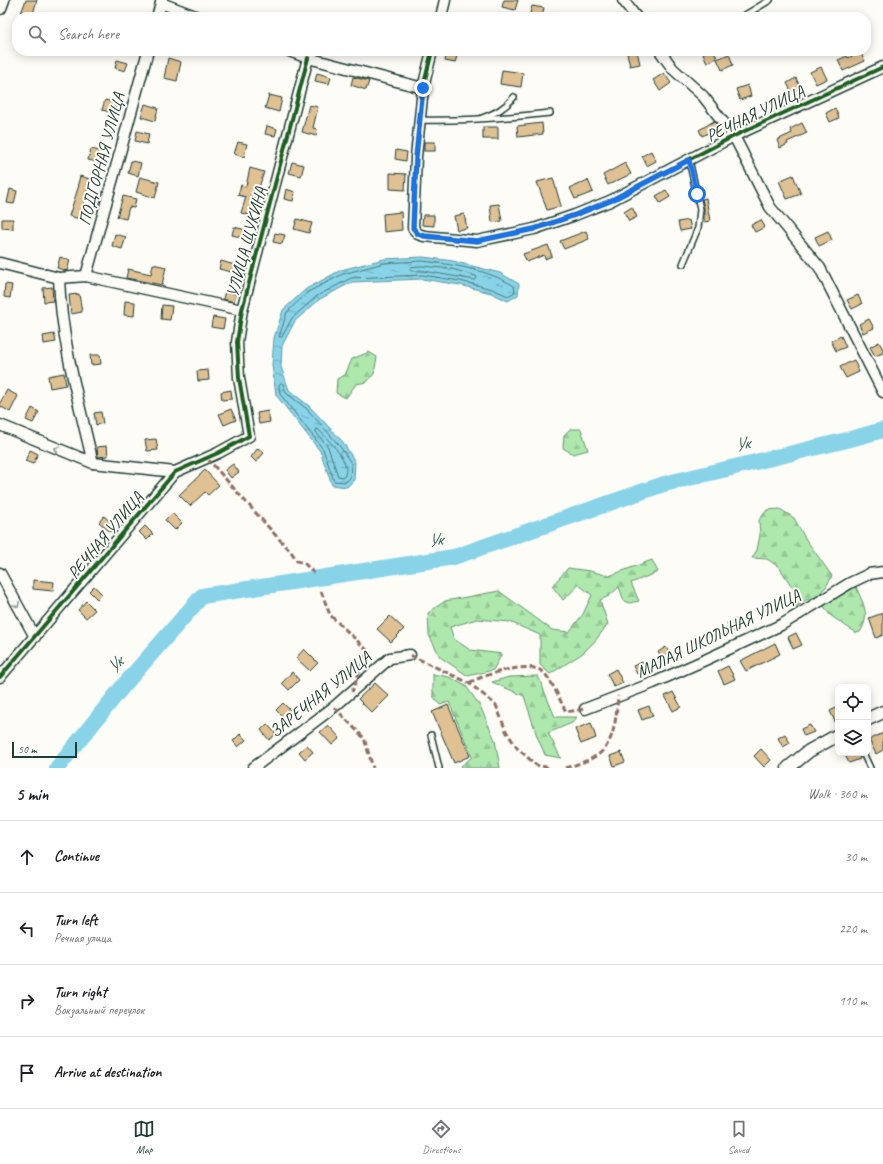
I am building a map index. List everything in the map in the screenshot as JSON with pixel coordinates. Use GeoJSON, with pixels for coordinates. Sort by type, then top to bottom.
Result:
{"type":"FeatureCollection","features":[{"type":"Feature","properties":{"kind":"street"},"geometry":{"type":"LineString","coordinates":[[0,8],[3,0]]}},
{"type":"Feature","properties":{"kind":"street"},"geometry":{"type":"LineString","coordinates":[[442,12],[445,0]]}},
{"type":"Feature","properties":{"kind":"street"},"geometry":{"type":"LineString","coordinates":[[624,0],[632,12]]}},
{"type":"Feature","properties":{"kind":"street"},"geometry":{"type":"LineString","coordinates":[[159,12],[162,2],[186,12]]}},
{"type":"Feature","properties":{"kind":"street","name":"ПОДГОРНАЯ УЛИЦА"},"geometry":{"type":"LineString","coordinates":[[86,276],[147,56]]}},
{"type":"Feature","properties":{"kind":"street"},"geometry":{"type":"LineString","coordinates":[[303,56],[423,88]]}},
{"type":"Feature","properties":{"kind":"street"},"geometry":{"type":"LineString","coordinates":[[420,120],[423,88],[431,56]]}},
{"type":"Feature","properties":{"kind":"street"},"geometry":{"type":"LineString","coordinates":[[664,56],[674,69],[703,96],[734,136],[770,207],[820,268],[883,392]]}},
{"type":"Feature","properties":{"kind":"street","name":"УЛИЦА ЩУКИНА"},"geometry":{"type":"LineString","coordinates":[[249,436],[239,378],[237,342],[242,310],[308,58]]}},
{"type":"Feature","properties":{"kind":"street","name":"РЕЧНАЯ УЛИЦА"},"geometry":{"type":"LineString","coordinates":[[420,120],[416,157],[413,228],[418,234],[424,236],[477,241],[534,229],[610,201],[734,136],[883,67]]}},
{"type":"Feature","properties":{"kind":"street"},"geometry":{"type":"LineString","coordinates":[[0,264],[59,278],[86,276],[242,310]]}},
{"type":"Feature","properties":{"kind":"street"},"geometry":{"type":"LineString","coordinates":[[59,278],[61,312],[71,366],[93,463]]}},
{"type":"Feature","properties":{"kind":"street"},"geometry":{"type":"LineString","coordinates":[[0,425],[93,463],[175,472]]}},
{"type":"Feature","properties":{"kind":"street","name":"РЕЧНАЯ УЛИЦА"},"geometry":{"type":"LineString","coordinates":[[0,677],[175,472],[218,453],[249,436]]}},
{"type":"Feature","properties":{"kind":"street","name":"МАЛАЯ ШКОЛЬНАЯ УЛИЦА"},"geometry":{"type":"LineString","coordinates":[[585,709],[653,683],[705,660],[781,624],[850,583],[870,574],[883,572]]}},
{"type":"Feature","properties":{"kind":"street"},"geometry":{"type":"LineString","coordinates":[[0,573],[35,637]]}},
{"type":"Feature","properties":{"kind":"street","name":"ЗАРЕЧНАЯ УЛИЦА"},"geometry":{"type":"LineString","coordinates":[[253,768],[334,707],[390,658],[410,655]]}},
{"type":"Feature","properties":{"kind":"street"},"geometry":{"type":"LineString","coordinates":[[871,718],[883,712]]}},
{"type":"Feature","properties":{"kind":"street"},"geometry":{"type":"LineString","coordinates":[[788,768],[809,751],[835,737]]}},
{"type":"Feature","properties":{"kind":"lane"},"geometry":{"type":"LineString","coordinates":[[624,0],[637,12]]}},
{"type":"Feature","properties":{"kind":"lane"},"geometry":{"type":"LineString","coordinates":[[750,12],[770,0]]}},
{"type":"Feature","properties":{"kind":"lane"},"geometry":{"type":"LineString","coordinates":[[476,120],[507,106],[514,97]]}},
{"type":"Feature","properties":{"kind":"lane"},"geometry":{"type":"LineString","coordinates":[[420,120],[476,120],[550,113]]}},
{"type":"Feature","properties":{"kind":"lane"},"geometry":{"type":"LineString","coordinates":[[683,264],[698,228],[700,209],[689,160]]}},
{"type":"Feature","properties":{"kind":"lane"},"geometry":{"type":"LineString","coordinates":[[431,735],[440,768]]}},
{"type":"Feature","properties":{"kind":"lane"},"geometry":{"type":"LineString","coordinates":[[864,756],[870,768]]}},
{"type":"Feature","properties":{"kind":"green space"},"geometry":{"type":"Polygon","coordinates":[[[369,352],[377,357],[374,374],[367,382],[356,384],[346,398],[336,393],[337,379],[345,375],[352,359],[369,352]]]}},
{"type":"Feature","properties":{"kind":"green space"},"geometry":{"type":"Polygon","coordinates":[[[570,429],[581,429],[588,450],[573,454],[563,448],[564,435],[570,429]]]}},
{"type":"Feature","properties":{"kind":"green space"},"geometry":{"type":"Polygon","coordinates":[[[780,509],[794,518],[805,538],[832,576],[826,587],[816,597],[806,600],[795,608],[792,602],[796,593],[779,567],[767,559],[752,558],[757,550],[760,535],[759,520],[767,510],[780,509]]]}},
{"type":"Feature","properties":{"kind":"green space"},"geometry":{"type":"Polygon","coordinates":[[[652,560],[658,572],[631,583],[639,601],[629,603],[624,601],[619,587],[609,596],[600,600],[608,624],[595,641],[583,653],[550,674],[540,665],[540,635],[510,622],[477,619],[450,627],[454,639],[470,650],[502,654],[493,670],[468,676],[440,657],[429,635],[428,613],[445,601],[499,591],[552,630],[569,632],[583,614],[592,595],[579,585],[563,600],[552,586],[568,568],[590,571],[609,576],[652,560]]]}},
{"type":"Feature","properties":{"kind":"green space"},"geometry":{"type":"Polygon","coordinates":[[[856,587],[865,609],[865,620],[860,632],[856,633],[830,615],[823,605],[856,587]]]}},
{"type":"Feature","properties":{"kind":"green space"},"geometry":{"type":"Polygon","coordinates":[[[433,674],[449,677],[466,686],[480,706],[495,740],[500,768],[460,768],[472,757],[449,702],[440,705],[433,696],[433,674]]]}},
{"type":"Feature","properties":{"kind":"green space"},"geometry":{"type":"Polygon","coordinates":[[[538,676],[555,717],[577,717],[572,723],[548,733],[561,758],[545,755],[524,696],[492,682],[509,677],[538,676]]]}},
{"type":"Feature","properties":{"kind":"water"},"geometry":{"type":"Polygon","coordinates":[[[423,257],[453,261],[500,273],[519,284],[518,295],[508,301],[491,293],[460,285],[422,279],[352,282],[320,299],[295,321],[282,346],[281,367],[289,390],[309,406],[343,442],[355,462],[354,480],[347,487],[332,485],[320,451],[276,395],[272,365],[274,338],[283,310],[306,289],[341,270],[384,259],[423,257]]]}},
{"type":"Feature","properties":{"kind":"building"},"geometry":{"type":"Polygon","coordinates":[[[26,0],[37,0],[33,12],[21,12],[26,0]]]}},
{"type":"Feature","properties":{"kind":"building"},"geometry":{"type":"Polygon","coordinates":[[[504,0],[518,0],[515,10],[502,7],[504,0]]]}},
{"type":"Feature","properties":{"kind":"building"},"geometry":{"type":"Polygon","coordinates":[[[532,6],[544,8],[543,12],[530,12],[532,6]]]}},
{"type":"Feature","properties":{"kind":"building"},"geometry":{"type":"Polygon","coordinates":[[[446,56],[457,56],[455,63],[445,61],[446,56]]]}},
{"type":"Feature","properties":{"kind":"building"},"geometry":{"type":"Polygon","coordinates":[[[628,56],[638,56],[640,64],[630,66],[628,56]]]}},
{"type":"Feature","properties":{"kind":"building"},"geometry":{"type":"Polygon","coordinates":[[[704,56],[716,56],[717,58],[707,63],[704,56]]]}},
{"type":"Feature","properties":{"kind":"building"},"geometry":{"type":"Polygon","coordinates":[[[724,56],[730,56],[733,65],[722,70],[717,59],[724,56]]]}},
{"type":"Feature","properties":{"kind":"building"},"geometry":{"type":"Polygon","coordinates":[[[847,56],[848,58],[852,56],[862,56],[865,61],[843,71],[838,60],[847,56]]]}},
{"type":"Feature","properties":{"kind":"building"},"geometry":{"type":"Polygon","coordinates":[[[168,58],[181,62],[177,81],[164,78],[168,58]]]}},
{"type":"Feature","properties":{"kind":"building"},"geometry":{"type":"Polygon","coordinates":[[[117,60],[128,63],[125,71],[115,68],[117,60]]]}},
{"type":"Feature","properties":{"kind":"building"},"geometry":{"type":"Polygon","coordinates":[[[821,67],[827,79],[816,84],[810,72],[821,67]]]}},
{"type":"Feature","properties":{"kind":"building"},"geometry":{"type":"Polygon","coordinates":[[[502,70],[523,73],[521,87],[500,84],[502,70]]]}},
{"type":"Feature","properties":{"kind":"building"},"geometry":{"type":"Polygon","coordinates":[[[317,73],[331,77],[329,84],[315,81],[317,73]]]}},
{"type":"Feature","properties":{"kind":"building"},"geometry":{"type":"Polygon","coordinates":[[[664,73],[671,83],[660,91],[653,80],[664,73]]]}},
{"type":"Feature","properties":{"kind":"building"},"geometry":{"type":"Polygon","coordinates":[[[353,77],[369,81],[366,90],[351,85],[353,77]]]}},
{"type":"Feature","properties":{"kind":"building"},"geometry":{"type":"Polygon","coordinates":[[[796,78],[801,89],[792,93],[787,83],[796,78]]]}},
{"type":"Feature","properties":{"kind":"building"},"geometry":{"type":"Polygon","coordinates":[[[748,85],[751,96],[740,100],[736,89],[748,85]]]}},
{"type":"Feature","properties":{"kind":"building"},"geometry":{"type":"Polygon","coordinates":[[[269,95],[282,98],[279,112],[265,108],[269,95]]]}},
{"type":"Feature","properties":{"kind":"building"},"geometry":{"type":"Polygon","coordinates":[[[105,100],[117,103],[114,113],[102,110],[105,100]]]}},
{"type":"Feature","properties":{"kind":"building"},"geometry":{"type":"Polygon","coordinates":[[[145,104],[158,108],[155,121],[141,117],[145,104]]]}},
{"type":"Feature","properties":{"kind":"building"},"geometry":{"type":"Polygon","coordinates":[[[309,105],[318,107],[313,128],[317,129],[316,136],[302,132],[309,105]]]}},
{"type":"Feature","properties":{"kind":"building"},"geometry":{"type":"Polygon","coordinates":[[[835,108],[839,118],[830,122],[826,113],[835,108]]]}},
{"type":"Feature","properties":{"kind":"building"},"geometry":{"type":"Polygon","coordinates":[[[714,121],[720,130],[714,133],[713,131],[702,136],[699,130],[714,121]]]}},
{"type":"Feature","properties":{"kind":"building"},"geometry":{"type":"Polygon","coordinates":[[[542,123],[543,134],[518,137],[517,126],[542,123]]]}},
{"type":"Feature","properties":{"kind":"building"},"geometry":{"type":"Polygon","coordinates":[[[802,123],[807,133],[787,142],[788,144],[780,148],[777,140],[792,133],[790,129],[802,123]]]}},
{"type":"Feature","properties":{"kind":"building"},"geometry":{"type":"Polygon","coordinates":[[[267,126],[277,129],[275,136],[265,134],[267,126]]]}},
{"type":"Feature","properties":{"kind":"building"},"geometry":{"type":"Polygon","coordinates":[[[483,127],[498,127],[498,139],[483,139],[483,127]]]}},
{"type":"Feature","properties":{"kind":"building"},"geometry":{"type":"Polygon","coordinates":[[[137,131],[149,134],[147,144],[135,141],[137,131]]]}},
{"type":"Feature","properties":{"kind":"building"},"geometry":{"type":"Polygon","coordinates":[[[238,142],[247,144],[244,157],[234,154],[238,142]]]}},
{"type":"Feature","properties":{"kind":"building"},"geometry":{"type":"Polygon","coordinates":[[[424,142],[435,142],[435,151],[424,151],[424,142]]]}},
{"type":"Feature","properties":{"kind":"building"},"geometry":{"type":"Polygon","coordinates":[[[91,149],[100,151],[97,162],[88,160],[91,149]]]}},
{"type":"Feature","properties":{"kind":"building"},"geometry":{"type":"Polygon","coordinates":[[[396,150],[407,152],[406,161],[395,159],[396,150]]]}},
{"type":"Feature","properties":{"kind":"building"},"geometry":{"type":"Polygon","coordinates":[[[651,151],[656,161],[647,166],[642,156],[651,151]]]}},
{"type":"Feature","properties":{"kind":"building"},"geometry":{"type":"Polygon","coordinates":[[[131,161],[141,163],[138,176],[128,173],[131,161]]]}},
{"type":"Feature","properties":{"kind":"building"},"geometry":{"type":"Polygon","coordinates":[[[292,162],[304,165],[301,176],[289,173],[292,162]]]}},
{"type":"Feature","properties":{"kind":"building"},"geometry":{"type":"Polygon","coordinates":[[[625,163],[631,174],[608,185],[603,175],[625,163]]]}},
{"type":"Feature","properties":{"kind":"building"},"geometry":{"type":"Polygon","coordinates":[[[250,168],[264,172],[250,215],[241,213],[246,197],[238,195],[241,185],[246,186],[250,168]]]}},
{"type":"Feature","properties":{"kind":"building"},"geometry":{"type":"Polygon","coordinates":[[[390,173],[406,174],[405,190],[390,189],[390,173]]]}},
{"type":"Feature","properties":{"kind":"building"},"geometry":{"type":"Polygon","coordinates":[[[793,175],[801,194],[787,199],[779,181],[793,175]]]}},
{"type":"Feature","properties":{"kind":"building"},"geometry":{"type":"Polygon","coordinates":[[[80,176],[90,179],[80,219],[69,216],[79,185],[80,176]]]}},
{"type":"Feature","properties":{"kind":"building"},"geometry":{"type":"Polygon","coordinates":[[[140,177],[159,182],[155,198],[136,192],[140,177]]]}},
{"type":"Feature","properties":{"kind":"building"},"geometry":{"type":"Polygon","coordinates":[[[553,178],[561,206],[547,210],[537,182],[553,178]]]}},
{"type":"Feature","properties":{"kind":"building"},"geometry":{"type":"Polygon","coordinates":[[[588,180],[593,192],[575,199],[570,188],[588,180]]]}},
{"type":"Feature","properties":{"kind":"building"},"geometry":{"type":"Polygon","coordinates":[[[10,189],[17,191],[14,204],[7,203],[10,189]]]}},
{"type":"Feature","properties":{"kind":"building"},"geometry":{"type":"Polygon","coordinates":[[[286,189],[295,192],[293,201],[284,199],[286,189]]]}},
{"type":"Feature","properties":{"kind":"building"},"geometry":{"type":"Polygon","coordinates":[[[666,190],[670,197],[660,203],[656,196],[666,190]]]}},
{"type":"Feature","properties":{"kind":"building"},"geometry":{"type":"Polygon","coordinates":[[[123,196],[136,199],[134,208],[129,207],[126,219],[117,217],[123,196]]]}},
{"type":"Feature","properties":{"kind":"building"},"geometry":{"type":"Polygon","coordinates":[[[706,198],[710,221],[704,222],[704,208],[702,199],[706,198]]]}},
{"type":"Feature","properties":{"kind":"building"},"geometry":{"type":"Polygon","coordinates":[[[499,204],[502,221],[492,222],[490,205],[499,204]]]}},
{"type":"Feature","properties":{"kind":"building"},"geometry":{"type":"Polygon","coordinates":[[[632,207],[637,217],[629,221],[624,212],[632,207]]]}},
{"type":"Feature","properties":{"kind":"building"},"geometry":{"type":"Polygon","coordinates":[[[401,212],[402,230],[384,232],[383,214],[401,212]]]}},
{"type":"Feature","properties":{"kind":"building"},"geometry":{"type":"Polygon","coordinates":[[[464,214],[467,228],[457,230],[454,216],[464,214]]]}},
{"type":"Feature","properties":{"kind":"building"},"geometry":{"type":"Polygon","coordinates":[[[423,215],[434,215],[434,226],[422,225],[423,215]]]}},
{"type":"Feature","properties":{"kind":"building"},"geometry":{"type":"Polygon","coordinates":[[[2,219],[13,219],[13,229],[2,228],[2,219]]]}},
{"type":"Feature","properties":{"kind":"building"},"geometry":{"type":"Polygon","coordinates":[[[297,219],[312,223],[309,233],[294,229],[297,219]]]}},
{"type":"Feature","properties":{"kind":"building"},"geometry":{"type":"Polygon","coordinates":[[[689,220],[691,229],[680,231],[678,222],[689,220]]]}},
{"type":"Feature","properties":{"kind":"building"},"geometry":{"type":"Polygon","coordinates":[[[761,220],[765,227],[755,232],[751,225],[761,220]]]}},
{"type":"Feature","properties":{"kind":"building"},"geometry":{"type":"Polygon","coordinates":[[[234,227],[246,230],[244,238],[232,235],[234,227]]]}},
{"type":"Feature","properties":{"kind":"building"},"geometry":{"type":"Polygon","coordinates":[[[586,231],[589,239],[564,249],[560,241],[586,231]]]}},
{"type":"Feature","properties":{"kind":"building"},"geometry":{"type":"Polygon","coordinates":[[[828,231],[832,240],[819,246],[815,237],[828,231]]]}},
{"type":"Feature","properties":{"kind":"building"},"geometry":{"type":"Polygon","coordinates":[[[275,233],[285,235],[282,244],[273,242],[275,233]]]}},
{"type":"Feature","properties":{"kind":"building"},"geometry":{"type":"Polygon","coordinates":[[[115,234],[126,237],[122,249],[112,246],[115,234]]]}},
{"type":"Feature","properties":{"kind":"building"},"geometry":{"type":"Polygon","coordinates":[[[548,245],[552,256],[545,259],[544,255],[527,262],[523,254],[548,245]]]}},
{"type":"Feature","properties":{"kind":"building"},"geometry":{"type":"Polygon","coordinates":[[[60,257],[70,260],[67,271],[57,268],[60,257]]]}},
{"type":"Feature","properties":{"kind":"building"},"geometry":{"type":"Polygon","coordinates":[[[221,261],[238,266],[236,273],[219,269],[221,261]]]}},
{"type":"Feature","properties":{"kind":"building"},"geometry":{"type":"Polygon","coordinates":[[[153,264],[166,267],[162,285],[126,278],[128,269],[151,274],[153,264]]]}},
{"type":"Feature","properties":{"kind":"building"},"geometry":{"type":"Polygon","coordinates":[[[5,284],[12,285],[10,298],[4,297],[5,284]]]}},
{"type":"Feature","properties":{"kind":"building"},"geometry":{"type":"Polygon","coordinates":[[[52,287],[53,301],[44,302],[43,288],[52,287]]]}},
{"type":"Feature","properties":{"kind":"building"},"geometry":{"type":"Polygon","coordinates":[[[225,291],[236,294],[234,302],[223,299],[225,291]]]}},
{"type":"Feature","properties":{"kind":"building"},"geometry":{"type":"Polygon","coordinates":[[[79,294],[82,312],[71,314],[69,295],[79,294]]]}},
{"type":"Feature","properties":{"kind":"building"},"geometry":{"type":"Polygon","coordinates":[[[858,295],[862,304],[852,309],[847,300],[858,295]]]}},
{"type":"Feature","properties":{"kind":"building"},"geometry":{"type":"Polygon","coordinates":[[[125,301],[135,302],[134,316],[124,315],[125,301]]]}},
{"type":"Feature","properties":{"kind":"building"},"geometry":{"type":"Polygon","coordinates":[[[162,305],[172,306],[170,320],[161,319],[162,305]]]}},
{"type":"Feature","properties":{"kind":"building"},"geometry":{"type":"Polygon","coordinates":[[[213,317],[225,319],[223,329],[211,327],[213,317]]]}},
{"type":"Feature","properties":{"kind":"building"},"geometry":{"type":"Polygon","coordinates":[[[869,319],[874,328],[863,333],[859,324],[869,319]]]}},
{"type":"Feature","properties":{"kind":"building"},"geometry":{"type":"Polygon","coordinates":[[[54,334],[56,342],[44,344],[43,336],[54,334]]]}},
{"type":"Feature","properties":{"kind":"building"},"geometry":{"type":"Polygon","coordinates":[[[841,336],[846,347],[836,351],[831,341],[841,336]]]}},
{"type":"Feature","properties":{"kind":"building"},"geometry":{"type":"Polygon","coordinates":[[[879,342],[883,349],[883,353],[875,356],[870,347],[879,342]]]}},
{"type":"Feature","properties":{"kind":"building"},"geometry":{"type":"Polygon","coordinates":[[[90,355],[100,355],[101,364],[91,365],[90,355]]]}},
{"type":"Feature","properties":{"kind":"building"},"geometry":{"type":"Polygon","coordinates":[[[854,360],[859,372],[846,378],[840,367],[854,360]]]}},
{"type":"Feature","properties":{"kind":"building"},"geometry":{"type":"Polygon","coordinates":[[[208,370],[209,380],[198,381],[197,371],[208,370]]]}},
{"type":"Feature","properties":{"kind":"building"},"geometry":{"type":"Polygon","coordinates":[[[64,373],[66,385],[50,388],[48,376],[64,373]]]}},
{"type":"Feature","properties":{"kind":"building"},"geometry":{"type":"Polygon","coordinates":[[[7,390],[18,396],[10,412],[0,406],[0,403],[7,390]]]}},
{"type":"Feature","properties":{"kind":"building"},"geometry":{"type":"Polygon","coordinates":[[[231,390],[232,399],[222,400],[221,392],[231,390]]]}},
{"type":"Feature","properties":{"kind":"building"},"geometry":{"type":"Polygon","coordinates":[[[32,408],[39,412],[33,423],[26,420],[32,408]]]}},
{"type":"Feature","properties":{"kind":"building"},"geometry":{"type":"Polygon","coordinates":[[[231,409],[236,420],[224,425],[219,414],[231,409]]]}},
{"type":"Feature","properties":{"kind":"building"},"geometry":{"type":"Polygon","coordinates":[[[268,411],[270,422],[259,424],[257,413],[268,411]]]}},
{"type":"Feature","properties":{"kind":"building"},"geometry":{"type":"Polygon","coordinates":[[[101,412],[103,423],[96,425],[94,413],[101,412]]]}},
{"type":"Feature","properties":{"kind":"building"},"geometry":{"type":"Polygon","coordinates":[[[156,439],[158,450],[147,451],[145,440],[156,439]]]}},
{"type":"Feature","properties":{"kind":"building"},"geometry":{"type":"Polygon","coordinates":[[[107,446],[108,456],[98,457],[97,447],[107,446]]]}},
{"type":"Feature","properties":{"kind":"building"},"geometry":{"type":"Polygon","coordinates":[[[258,448],[264,453],[256,462],[251,457],[258,448]]]}},
{"type":"Feature","properties":{"kind":"building"},"geometry":{"type":"Polygon","coordinates":[[[30,450],[38,454],[33,464],[25,461],[30,450]]]}},
{"type":"Feature","properties":{"kind":"building"},"geometry":{"type":"Polygon","coordinates":[[[233,464],[239,472],[231,478],[225,470],[233,464]]]}},
{"type":"Feature","properties":{"kind":"building"},"geometry":{"type":"Polygon","coordinates":[[[205,470],[219,485],[208,495],[205,492],[190,506],[179,495],[205,470]]]}},
{"type":"Feature","properties":{"kind":"building"},"geometry":{"type":"Polygon","coordinates":[[[172,513],[182,523],[175,530],[165,520],[172,513]]]}},
{"type":"Feature","properties":{"kind":"building"},"geometry":{"type":"Polygon","coordinates":[[[104,516],[115,526],[110,532],[99,522],[104,516]]]}},
{"type":"Feature","properties":{"kind":"building"},"geometry":{"type":"Polygon","coordinates":[[[145,526],[153,534],[147,540],[139,532],[145,526]]]}},
{"type":"Feature","properties":{"kind":"building"},"geometry":{"type":"Polygon","coordinates":[[[33,580],[54,582],[53,591],[33,589],[33,580]]]}},
{"type":"Feature","properties":{"kind":"building"},"geometry":{"type":"Polygon","coordinates":[[[94,586],[102,594],[97,599],[89,591],[94,586]]]}},
{"type":"Feature","properties":{"kind":"building"},"geometry":{"type":"Polygon","coordinates":[[[86,601],[95,610],[86,618],[78,610],[86,601]]]}},
{"type":"Feature","properties":{"kind":"building"},"geometry":{"type":"Polygon","coordinates":[[[883,613],[883,635],[876,638],[869,618],[883,613]]]}},
{"type":"Feature","properties":{"kind":"building"},"geometry":{"type":"Polygon","coordinates":[[[390,616],[404,629],[391,642],[377,629],[390,616]]]}},
{"type":"Feature","properties":{"kind":"building"},"geometry":{"type":"Polygon","coordinates":[[[737,619],[741,627],[731,632],[727,623],[737,619]]]}},
{"type":"Feature","properties":{"kind":"building"},"geometry":{"type":"Polygon","coordinates":[[[796,633],[802,645],[793,649],[788,637],[796,633]]]}},
{"type":"Feature","properties":{"kind":"building"},"geometry":{"type":"Polygon","coordinates":[[[775,643],[780,654],[746,671],[740,661],[775,643]]]}},
{"type":"Feature","properties":{"kind":"building"},"geometry":{"type":"Polygon","coordinates":[[[666,647],[672,659],[664,663],[658,652],[666,647]]]}},
{"type":"Feature","properties":{"kind":"building"},"geometry":{"type":"Polygon","coordinates":[[[304,649],[318,663],[310,671],[296,658],[304,649]]]}},
{"type":"Feature","properties":{"kind":"building"},"geometry":{"type":"Polygon","coordinates":[[[642,662],[645,671],[637,674],[633,666],[642,662]]]}},
{"type":"Feature","properties":{"kind":"building"},"geometry":{"type":"Polygon","coordinates":[[[728,666],[735,679],[724,684],[718,671],[728,666]]]}},
{"type":"Feature","properties":{"kind":"building"},"geometry":{"type":"Polygon","coordinates":[[[616,669],[623,683],[614,687],[607,674],[616,669]]]}},
{"type":"Feature","properties":{"kind":"building"},"geometry":{"type":"Polygon","coordinates":[[[292,672],[299,680],[289,690],[282,683],[292,672]]]}},
{"type":"Feature","properties":{"kind":"building"},"geometry":{"type":"Polygon","coordinates":[[[375,683],[389,696],[372,713],[358,699],[375,683]]]}},
{"type":"Feature","properties":{"kind":"building"},"geometry":{"type":"Polygon","coordinates":[[[673,692],[681,707],[673,711],[665,696],[673,692]]]}},
{"type":"Feature","properties":{"kind":"building"},"geometry":{"type":"Polygon","coordinates":[[[283,703],[294,714],[287,721],[276,710],[283,703]]]}},
{"type":"Feature","properties":{"kind":"building"},"geometry":{"type":"Polygon","coordinates":[[[448,705],[470,756],[454,763],[432,712],[448,705]]]}},
{"type":"Feature","properties":{"kind":"building"},"geometry":{"type":"Polygon","coordinates":[[[649,706],[653,716],[642,720],[638,710],[649,706]]]}},
{"type":"Feature","properties":{"kind":"building"},"geometry":{"type":"Polygon","coordinates":[[[835,708],[835,722],[830,711],[835,708]]]}},
{"type":"Feature","properties":{"kind":"building"},"geometry":{"type":"Polygon","coordinates":[[[591,723],[596,738],[581,744],[575,729],[591,723]]]}},
{"type":"Feature","properties":{"kind":"building"},"geometry":{"type":"Polygon","coordinates":[[[267,724],[276,734],[269,740],[261,730],[267,724]]]}},
{"type":"Feature","properties":{"kind":"building"},"geometry":{"type":"Polygon","coordinates":[[[328,725],[340,738],[332,745],[320,732],[328,725]]]}},
{"type":"Feature","properties":{"kind":"building"},"geometry":{"type":"Polygon","coordinates":[[[810,725],[814,732],[804,736],[801,729],[810,725]]]}},
{"type":"Feature","properties":{"kind":"building"},"geometry":{"type":"Polygon","coordinates":[[[883,733],[883,750],[876,754],[871,744],[871,739],[883,733]]]}},
{"type":"Feature","properties":{"kind":"building"},"geometry":{"type":"Polygon","coordinates":[[[240,734],[246,740],[238,747],[233,741],[240,734]]]}},
{"type":"Feature","properties":{"kind":"building"},"geometry":{"type":"Polygon","coordinates":[[[785,734],[790,743],[783,747],[778,738],[785,734]]]}},
{"type":"Feature","properties":{"kind":"building"},"geometry":{"type":"Polygon","coordinates":[[[307,745],[313,752],[305,759],[299,752],[307,745]]]}},
{"type":"Feature","properties":{"kind":"building"},"geometry":{"type":"Polygon","coordinates":[[[761,749],[771,760],[764,767],[754,756],[761,749]]]}},
{"type":"Feature","properties":{"kind":"building"},"geometry":{"type":"Polygon","coordinates":[[[621,752],[625,762],[614,766],[610,756],[621,752]]]}},
{"type":"Feature","properties":{"kind":"building"},"geometry":{"type":"Polygon","coordinates":[[[846,756],[859,756],[860,759],[849,763],[846,756]]]}},
{"type":"Feature","properties":{"kind":"waterway","name":"Ук"},"geometry":{"type":"LineString","coordinates":[[57,768],[124,685],[202,596],[454,557],[664,484],[883,430]]}},
{"type":"Feature","properties":{"kind":"marked path"},"geometry":{"type":"LineString","coordinates":[[207,458],[290,550],[297,561],[304,563],[314,573]]}},
{"type":"Feature","properties":{"kind":"marked path"},"geometry":{"type":"LineString","coordinates":[[321,591],[330,615],[367,650],[352,692]]}},
{"type":"Feature","properties":{"kind":"marked path"},"geometry":{"type":"LineString","coordinates":[[410,655],[469,683],[496,705],[506,731],[517,748],[536,765],[550,768]]}},
{"type":"Feature","properties":{"kind":"marked path"},"geometry":{"type":"LineString","coordinates":[[469,683],[485,676],[506,670],[518,668],[537,669],[546,675],[566,712],[585,709]]}},
{"type":"Feature","properties":{"kind":"marked path"},"geometry":{"type":"LineString","coordinates":[[565,768],[594,757],[606,746],[613,731],[618,696]]}},
{"type":"Feature","properties":{"kind":"marked path"},"geometry":{"type":"LineString","coordinates":[[334,707],[364,738],[373,768]]}},
{"type":"Feature","properties":{"kind":"cycle path"},"geometry":{"type":"LineString","coordinates":[[431,56],[423,88],[416,157],[413,228],[418,234],[424,236],[477,241],[534,229],[610,201],[734,136],[883,67]]}},
{"type":"Feature","properties":{"kind":"cycle path"},"geometry":{"type":"LineString","coordinates":[[0,677],[175,472],[218,453],[249,436],[239,378],[237,342],[242,310],[308,58]]}},
{"type":"Feature","properties":{"kind":"route"},"geometry":{"type":"LineString","coordinates":[[423,88],[416,157],[413,228],[418,234],[424,236],[477,241],[534,229],[610,201],[689,160],[697,194]]}}]}
